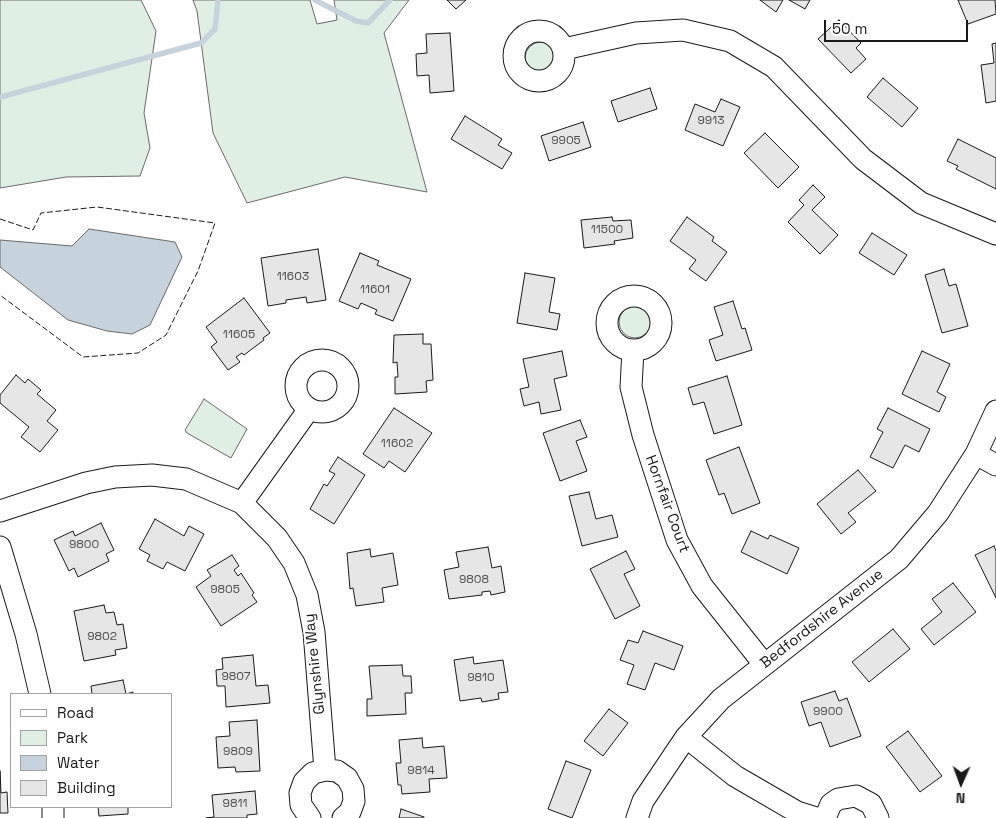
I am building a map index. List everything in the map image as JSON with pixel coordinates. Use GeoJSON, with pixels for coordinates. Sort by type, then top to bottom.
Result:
{"type":"FeatureCollection","features":[{"type":"Feature","properties":{"kind":"street"},"geometry":{"type":"LineString","coordinates":[[564,49],[636,33],[683,30],[730,41],[774,67],[863,159],[920,202],[996,234]]}},
{"type":"Feature","properties":{"kind":"street","name":"Hornfair Court"},"geometry":{"type":"LineString","coordinates":[[633,350],[631,388],[642,435],[677,540],[702,586],[764,664]]}},
{"type":"Feature","properties":{"kind":"street"},"geometry":{"type":"LineString","coordinates":[[242,502],[309,409]]}},
{"type":"Feature","properties":{"kind":"street","name":"Bedfordshire Avenue"},"geometry":{"type":"LineString","coordinates":[[637,818],[643,801],[686,737],[721,699],[899,559],[938,513],[976,454],[996,411]]}},
{"type":"Feature","properties":{"kind":"street"},"geometry":{"type":"LineString","coordinates":[[976,454],[996,465]]}},
{"type":"Feature","properties":{"kind":"street","name":"Glynshire Way"},"geometry":{"type":"LineString","coordinates":[[0,511],[86,483],[115,477],[152,475],[186,479],[242,502],[281,544],[294,563],[307,595],[314,632],[325,770]]}},
{"type":"Feature","properties":{"kind":"street"},"geometry":{"type":"LineString","coordinates":[[0,547],[26,634],[40,693]]}},
{"type":"Feature","properties":{"kind":"street"},"geometry":{"type":"LineString","coordinates":[[686,737],[735,776],[797,812],[816,818]]}},
{"type":"Feature","properties":{"kind":"street"},"geometry":{"type":"LineString","coordinates":[[310,818],[301,805],[300,793],[304,782],[313,774],[325,770],[337,771],[347,778],[353,789],[354,801],[350,812],[343,818]]}},
{"type":"Feature","properties":{"kind":"street"},"geometry":{"type":"LineString","coordinates":[[825,818],[831,804],[838,799],[856,796],[871,804],[878,818]]}},
{"type":"Feature","properties":{"kind":"green space"},"geometry":{"type":"Polygon","coordinates":[[[0,0],[141,0],[156,31],[144,113],[150,148],[140,176],[66,177],[0,188],[0,0]]]}},
{"type":"Feature","properties":{"kind":"green space"},"geometry":{"type":"Polygon","coordinates":[[[193,0],[310,0],[317,24],[337,20],[334,0],[409,0],[384,33],[427,192],[345,177],[247,203],[213,133],[197,11],[193,0]]]}},
{"type":"Feature","properties":{"kind":"green space"},"geometry":{"type":"Polygon","coordinates":[[[541,42],[547,43],[552,47],[556,52],[556,64],[552,69],[547,73],[541,74],[535,73],[530,69],[526,64],[525,58],[526,52],[530,47],[535,43],[541,42]]]}},
{"type":"Feature","properties":{"kind":"green space"},"geometry":{"type":"Polygon","coordinates":[[[635,306],[641,307],[646,311],[650,316],[650,328],[646,333],[641,337],[635,338],[629,337],[624,333],[620,328],[619,322],[620,316],[624,311],[629,307],[635,306]]]}},
{"type":"Feature","properties":{"kind":"green space"},"geometry":{"type":"Polygon","coordinates":[[[204,399],[247,429],[231,458],[187,433],[185,430],[204,399]]]}},
{"type":"Feature","properties":{"kind":"water"},"geometry":{"type":"Polygon","coordinates":[[[89,229],[175,242],[182,257],[150,325],[132,334],[107,331],[68,320],[0,267],[0,240],[72,246],[89,229]]]}},
{"type":"Feature","properties":{"kind":"building"},"geometry":{"type":"Polygon","coordinates":[[[447,0],[466,0],[456,9],[447,0]]]}},
{"type":"Feature","properties":{"kind":"building"},"geometry":{"type":"Polygon","coordinates":[[[760,0],[783,0],[776,12],[760,0]]]}},
{"type":"Feature","properties":{"kind":"building"},"geometry":{"type":"Polygon","coordinates":[[[789,0],[810,0],[805,9],[789,0]]]}},
{"type":"Feature","properties":{"kind":"building"},"geometry":{"type":"Polygon","coordinates":[[[958,0],[995,0],[996,14],[968,24],[958,0]]]}},
{"type":"Feature","properties":{"kind":"building"},"geometry":{"type":"Polygon","coordinates":[[[839,20],[861,43],[856,48],[866,59],[851,73],[818,39],[839,20]]]}},
{"type":"Feature","properties":{"kind":"building"},"geometry":{"type":"Polygon","coordinates":[[[450,33],[454,91],[430,93],[429,75],[417,76],[416,54],[427,53],[426,34],[450,33]]]}},
{"type":"Feature","properties":{"kind":"building"},"geometry":{"type":"Polygon","coordinates":[[[996,43],[996,101],[986,103],[981,65],[994,63],[992,44],[996,43]]]}},
{"type":"Feature","properties":{"kind":"building"},"geometry":{"type":"Polygon","coordinates":[[[883,78],[918,108],[902,127],[867,97],[883,78]]]}},
{"type":"Feature","properties":{"kind":"building"},"geometry":{"type":"Polygon","coordinates":[[[650,88],[657,109],[618,122],[611,101],[650,88]]]}},
{"type":"Feature","properties":{"kind":"building"},"geometry":{"type":"Polygon","coordinates":[[[721,99],[740,107],[723,146],[685,130],[695,104],[715,112],[721,99]]]}},
{"type":"Feature","properties":{"kind":"building"},"geometry":{"type":"Polygon","coordinates":[[[465,116],[502,139],[498,145],[512,153],[502,169],[451,139],[465,116]]]}},
{"type":"Feature","properties":{"kind":"building"},"geometry":{"type":"Polygon","coordinates":[[[583,122],[591,147],[549,161],[541,136],[583,122]]]}},
{"type":"Feature","properties":{"kind":"building"},"geometry":{"type":"Polygon","coordinates":[[[765,133],[799,167],[778,188],[744,153],[765,133]]]}},
{"type":"Feature","properties":{"kind":"building"},"geometry":{"type":"Polygon","coordinates":[[[958,139],[996,158],[996,189],[956,169],[958,166],[947,161],[958,139]]]}},
{"type":"Feature","properties":{"kind":"building"},"geometry":{"type":"Polygon","coordinates":[[[813,185],[825,197],[812,210],[838,235],[820,254],[788,222],[804,205],[799,200],[813,185]]]}},
{"type":"Feature","properties":{"kind":"building"},"geometry":{"type":"Polygon","coordinates":[[[612,217],[613,221],[631,220],[633,238],[614,241],[615,244],[584,248],[581,220],[612,217]]]}},
{"type":"Feature","properties":{"kind":"building"},"geometry":{"type":"Polygon","coordinates":[[[687,217],[714,237],[712,241],[727,252],[706,281],[689,269],[696,260],[670,241],[687,217]]]}},
{"type":"Feature","properties":{"kind":"building"},"geometry":{"type":"Polygon","coordinates":[[[872,233],[907,255],[894,275],[859,253],[872,233]]]}},
{"type":"Feature","properties":{"kind":"building"},"geometry":{"type":"Polygon","coordinates":[[[318,249],[326,300],[307,303],[306,297],[286,300],[286,303],[268,306],[261,258],[318,249]]]}},
{"type":"Feature","properties":{"kind":"building"},"geometry":{"type":"Polygon","coordinates":[[[360,253],[379,261],[377,265],[411,279],[393,321],[375,314],[377,310],[361,303],[358,309],[339,301],[360,253]]]}},
{"type":"Feature","properties":{"kind":"building"},"geometry":{"type":"Polygon","coordinates":[[[944,269],[949,286],[956,284],[968,326],[942,333],[925,275],[944,269]]]}},
{"type":"Feature","properties":{"kind":"building"},"geometry":{"type":"Polygon","coordinates":[[[525,273],[555,278],[549,312],[560,314],[557,330],[517,323],[525,273]]]}},
{"type":"Feature","properties":{"kind":"building"},"geometry":{"type":"Polygon","coordinates":[[[244,298],[270,333],[244,355],[242,353],[236,357],[240,362],[228,370],[211,347],[217,342],[206,327],[244,298]]]}},
{"type":"Feature","properties":{"kind":"building"},"geometry":{"type":"Polygon","coordinates":[[[733,301],[742,329],[745,328],[752,350],[716,361],[709,340],[723,335],[714,307],[733,301]]]}},
{"type":"Feature","properties":{"kind":"building"},"geometry":{"type":"Polygon","coordinates":[[[423,334],[423,344],[431,344],[433,380],[426,381],[427,392],[395,394],[395,377],[398,377],[397,362],[393,363],[394,335],[423,334]]]}},
{"type":"Feature","properties":{"kind":"building"},"geometry":{"type":"Polygon","coordinates":[[[562,351],[567,376],[554,379],[561,410],[541,414],[539,402],[524,406],[520,389],[529,387],[523,359],[562,351]]]}},
{"type":"Feature","properties":{"kind":"building"},"geometry":{"type":"Polygon","coordinates":[[[922,351],[950,364],[937,392],[946,397],[939,412],[902,394],[922,351]]]}},
{"type":"Feature","properties":{"kind":"building"},"geometry":{"type":"Polygon","coordinates":[[[16,375],[25,383],[28,379],[41,390],[37,394],[56,410],[47,421],[58,430],[40,452],[21,437],[29,427],[0,403],[0,395],[16,375]]]}},
{"type":"Feature","properties":{"kind":"building"},"geometry":{"type":"Polygon","coordinates":[[[727,376],[742,425],[714,434],[704,402],[693,405],[688,388],[727,376]]]}},
{"type":"Feature","properties":{"kind":"building"},"geometry":{"type":"Polygon","coordinates":[[[394,408],[432,433],[405,472],[389,461],[384,468],[363,454],[394,408]]]}},
{"type":"Feature","properties":{"kind":"building"},"geometry":{"type":"Polygon","coordinates":[[[888,408],[930,429],[919,452],[905,445],[893,468],[870,457],[883,432],[877,429],[888,408]]]}},
{"type":"Feature","properties":{"kind":"building"},"geometry":{"type":"Polygon","coordinates":[[[580,420],[587,437],[576,441],[587,471],[560,481],[543,433],[580,420]]]}},
{"type":"Feature","properties":{"kind":"building"},"geometry":{"type":"Polygon","coordinates":[[[739,447],[760,503],[732,514],[724,493],[719,495],[706,460],[739,447]]]}},
{"type":"Feature","properties":{"kind":"building"},"geometry":{"type":"Polygon","coordinates":[[[338,457],[365,475],[334,524],[310,509],[324,484],[327,486],[335,474],[329,471],[338,457]]]}},
{"type":"Feature","properties":{"kind":"building"},"geometry":{"type":"Polygon","coordinates":[[[858,470],[876,491],[848,513],[856,522],[841,534],[817,504],[858,470]]]}},
{"type":"Feature","properties":{"kind":"building"},"geometry":{"type":"Polygon","coordinates":[[[589,492],[596,519],[612,515],[618,537],[582,546],[569,496],[589,492]]]}},
{"type":"Feature","properties":{"kind":"building"},"geometry":{"type":"Polygon","coordinates":[[[155,519],[184,536],[189,526],[204,534],[185,571],[167,562],[163,569],[147,561],[150,555],[139,549],[155,519]]]}},
{"type":"Feature","properties":{"kind":"building"},"geometry":{"type":"Polygon","coordinates":[[[101,523],[114,550],[106,554],[109,561],[78,577],[74,568],[69,571],[54,540],[73,531],[75,536],[101,523]]]}},
{"type":"Feature","properties":{"kind":"building"},"geometry":{"type":"Polygon","coordinates":[[[751,531],[768,539],[770,535],[799,548],[787,574],[741,552],[751,531]]]}},
{"type":"Feature","properties":{"kind":"building"},"geometry":{"type":"Polygon","coordinates":[[[994,546],[996,551],[996,598],[975,555],[994,546]]]}},
{"type":"Feature","properties":{"kind":"building"},"geometry":{"type":"Polygon","coordinates":[[[488,547],[492,568],[501,566],[505,592],[491,595],[490,591],[482,592],[482,595],[449,599],[444,570],[459,567],[456,552],[488,547]]]}},
{"type":"Feature","properties":{"kind":"building"},"geometry":{"type":"Polygon","coordinates":[[[370,549],[371,557],[393,553],[398,585],[382,588],[384,602],[356,606],[353,588],[350,589],[347,553],[370,549]]]}},
{"type":"Feature","properties":{"kind":"building"},"geometry":{"type":"Polygon","coordinates":[[[626,551],[635,569],[624,574],[640,606],[615,619],[590,569],[626,551]]]}},
{"type":"Feature","properties":{"kind":"building"},"geometry":{"type":"Polygon","coordinates":[[[232,555],[239,566],[234,570],[238,576],[241,573],[254,593],[252,595],[257,602],[221,626],[196,587],[211,576],[207,570],[232,555]]]}},
{"type":"Feature","properties":{"kind":"building"},"geometry":{"type":"Polygon","coordinates":[[[953,583],[976,612],[934,645],[921,629],[942,612],[932,599],[953,583]]]}},
{"type":"Feature","properties":{"kind":"building"},"geometry":{"type":"Polygon","coordinates":[[[104,605],[106,613],[114,612],[117,625],[123,624],[127,648],[115,650],[116,655],[84,661],[74,611],[104,605]]]}},
{"type":"Feature","properties":{"kind":"building"},"geometry":{"type":"Polygon","coordinates":[[[893,629],[910,649],[869,682],[852,662],[893,629]]]}},
{"type":"Feature","properties":{"kind":"building"},"geometry":{"type":"Polygon","coordinates":[[[643,631],[683,646],[674,670],[655,663],[645,690],[627,684],[634,665],[620,660],[628,640],[638,643],[643,631]]]}},
{"type":"Feature","properties":{"kind":"building"},"geometry":{"type":"Polygon","coordinates":[[[253,655],[256,686],[268,685],[270,703],[226,707],[225,686],[217,686],[216,670],[223,669],[222,658],[253,655]]]}},
{"type":"Feature","properties":{"kind":"building"},"geometry":{"type":"Polygon","coordinates":[[[473,657],[474,664],[503,660],[508,692],[498,693],[499,699],[482,702],[481,698],[460,701],[454,660],[473,657]]]}},
{"type":"Feature","properties":{"kind":"building"},"geometry":{"type":"Polygon","coordinates":[[[402,665],[403,676],[411,676],[412,693],[405,693],[406,714],[367,716],[367,699],[372,699],[369,666],[402,665]]]}},
{"type":"Feature","properties":{"kind":"building"},"geometry":{"type":"Polygon","coordinates":[[[123,680],[126,693],[92,693],[91,686],[123,680]]]}},
{"type":"Feature","properties":{"kind":"building"},"geometry":{"type":"Polygon","coordinates":[[[835,691],[839,701],[847,698],[861,736],[830,747],[821,722],[809,726],[801,702],[835,691]]]}},
{"type":"Feature","properties":{"kind":"building"},"geometry":{"type":"Polygon","coordinates":[[[609,709],[628,723],[603,756],[584,741],[609,709]]]}},
{"type":"Feature","properties":{"kind":"building"},"geometry":{"type":"Polygon","coordinates":[[[257,720],[260,771],[236,772],[235,767],[218,768],[216,737],[230,736],[229,722],[257,720]]]}},
{"type":"Feature","properties":{"kind":"building"},"geometry":{"type":"Polygon","coordinates":[[[908,731],[942,776],[920,792],[886,747],[908,731]]]}},
{"type":"Feature","properties":{"kind":"building"},"geometry":{"type":"Polygon","coordinates":[[[422,738],[423,748],[444,746],[447,778],[429,779],[430,792],[402,794],[401,785],[398,785],[396,763],[401,763],[399,740],[422,738]]]}},
{"type":"Feature","properties":{"kind":"building"},"geometry":{"type":"Polygon","coordinates":[[[566,761],[591,770],[572,818],[548,809],[566,761]]]}},
{"type":"Feature","properties":{"kind":"building"},"geometry":{"type":"Polygon","coordinates":[[[0,771],[1,793],[7,792],[8,813],[0,813],[0,771]]]}},
{"type":"Feature","properties":{"kind":"building"},"geometry":{"type":"Polygon","coordinates":[[[255,791],[257,814],[247,815],[247,818],[206,818],[214,817],[212,795],[255,791]]]}},
{"type":"Feature","properties":{"kind":"building"},"geometry":{"type":"Polygon","coordinates":[[[98,808],[128,808],[128,814],[99,816],[98,808]]]}},
{"type":"Feature","properties":{"kind":"building"},"geometry":{"type":"Polygon","coordinates":[[[401,809],[424,817],[424,818],[399,818],[401,809]]]}},
{"type":"Feature","properties":{"kind":"waterway"},"geometry":{"type":"LineString","coordinates":[[0,97],[201,43],[215,29],[218,0]]}},
{"type":"Feature","properties":{"kind":"waterway"},"geometry":{"type":"LineString","coordinates":[[315,0],[356,21],[368,23],[390,0]]}},
{"type":"Feature","properties":{"kind":"fence"},"geometry":{"type":"LineString","coordinates":[[0,219],[33,230],[41,213],[97,207],[215,223],[198,271],[166,335],[138,353],[83,357],[0,295]]}}]}
